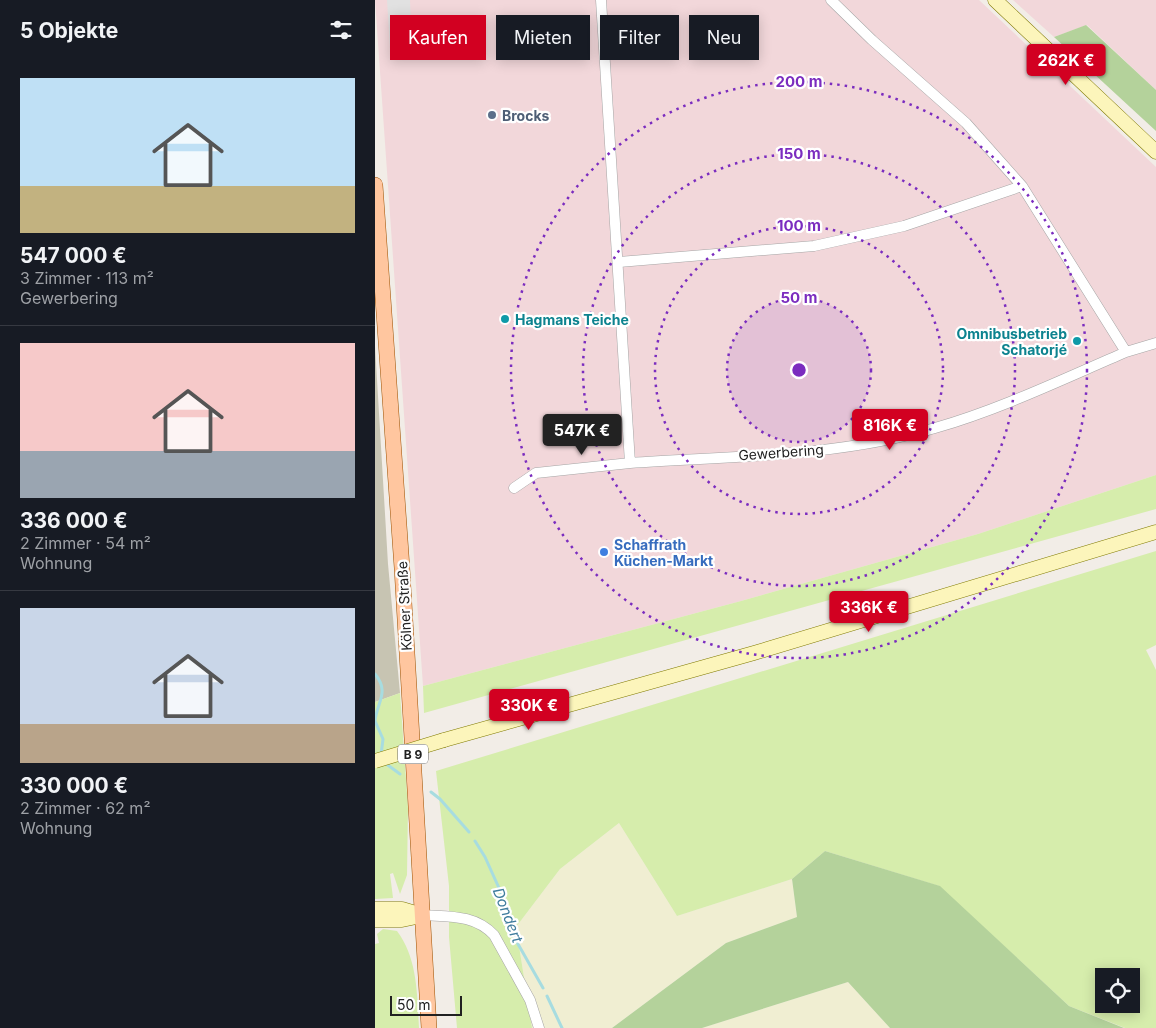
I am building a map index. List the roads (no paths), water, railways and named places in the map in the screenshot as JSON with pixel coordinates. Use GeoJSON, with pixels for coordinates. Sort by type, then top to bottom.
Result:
{"type":"FeatureCollection","features":[{"type":"Feature","properties":{"kind":"main road"},"geometry":{"type":"LineString","coordinates":[[995,0],[1156,152]]}},
{"type":"Feature","properties":{"kind":"main road","name":"Kölner Straße"},"geometry":{"type":"LineString","coordinates":[[375,185],[403,578],[429,1028]]}},
{"type":"Feature","properties":{"kind":"main road"},"geometry":{"type":"LineString","coordinates":[[375,761],[754,653],[1156,532]]}},
{"type":"Feature","properties":{"kind":"main road"},"geometry":{"type":"LineString","coordinates":[[375,909],[402,909],[422,916]]}},
{"type":"Feature","properties":{"kind":"main road"},"geometry":{"type":"LineString","coordinates":[[375,920],[402,920],[422,916]]}},
{"type":"Feature","properties":{"kind":"street"},"geometry":{"type":"LineString","coordinates":[[601,0],[619,262],[630,463]]}},
{"type":"Feature","properties":{"kind":"street"},"geometry":{"type":"LineString","coordinates":[[831,0],[885,52],[966,123],[1022,186],[1126,352]]}},
{"type":"Feature","properties":{"kind":"street"},"geometry":{"type":"LineString","coordinates":[[619,262],[789,249],[854,239],[904,226],[1022,186]]}},
{"type":"Feature","properties":{"kind":"street","name":"Gewerbering"},"geometry":{"type":"LineString","coordinates":[[514,488],[535,474],[630,463],[816,450],[877,442],[934,428],[992,410],[1126,352],[1156,343]]}},
{"type":"Feature","properties":{"kind":"street"},"geometry":{"type":"LineString","coordinates":[[422,916],[461,917],[486,927],[494,935],[530,1000],[539,1028]]}},
{"type":"Feature","properties":{"kind":"waterway","name":"Dondert"},"geometry":{"type":"LineString","coordinates":[[375,674],[382,686],[375,721],[383,739],[381,755]]}},
{"type":"Feature","properties":{"kind":"waterway","name":"Dondert"},"geometry":{"type":"LineString","coordinates":[[385,763],[400,774]]}},
{"type":"Feature","properties":{"kind":"waterway","name":"Dondert"},"geometry":{"type":"LineString","coordinates":[[431,792],[440,799],[469,832]]}},
{"type":"Feature","properties":{"kind":"waterway","name":"Dondert"},"geometry":{"type":"LineString","coordinates":[[475,841],[485,857],[508,908],[518,944],[543,988]]}},
{"type":"Feature","properties":{"kind":"waterway","name":"Dondert"},"geometry":{"type":"LineString","coordinates":[[547,996],[562,1028]]}},
{"type":"Feature","properties":{"kind":"place","name":"Brocks"},"geometry":{"type":"Point","coordinates":[492,115]}},
{"type":"Feature","properties":{"kind":"place","name":"Hagmans Teiche"},"geometry":{"type":"Point","coordinates":[505,319]}},
{"type":"Feature","properties":{"kind":"place","name":"Omnibusbetrieb Schatorjé"},"geometry":{"type":"Point","coordinates":[1077,341]}},
{"type":"Feature","properties":{"kind":"place","name":"Schaffrath Küchen-Markt"},"geometry":{"type":"Point","coordinates":[604,552]}}]}
